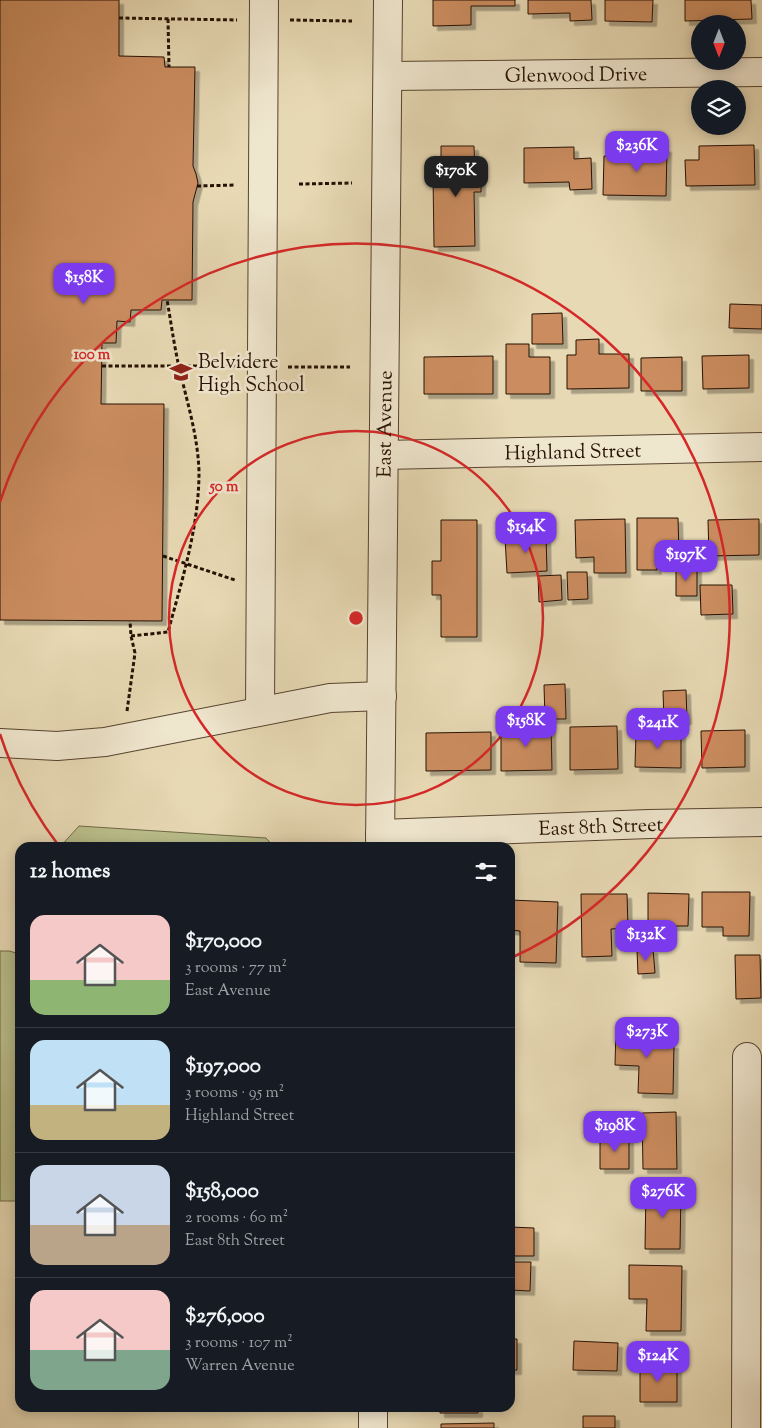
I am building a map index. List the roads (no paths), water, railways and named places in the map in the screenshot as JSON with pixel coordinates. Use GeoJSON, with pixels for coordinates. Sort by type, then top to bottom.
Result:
{"type":"FeatureCollection","features":[{"type":"Feature","properties":{"kind":"street","name":"East Avenue"},"geometry":{"type":"LineString","coordinates":[[380,841],[388,0]]}},
{"type":"Feature","properties":{"kind":"street"},"geometry":{"type":"LineString","coordinates":[[260,711],[273,10]]}},
{"type":"Feature","properties":{"kind":"street","name":"Glenwood Drive"},"geometry":{"type":"LineString","coordinates":[[388,76],[762,72]]}},
{"type":"Feature","properties":{"kind":"street","name":"Highland Street"},"geometry":{"type":"LineString","coordinates":[[384,455],[762,446]]}},
{"type":"Feature","properties":{"kind":"street"},"geometry":{"type":"LineString","coordinates":[[0,743],[73,745],[123,739],[330,698],[382,696]]}},
{"type":"Feature","properties":{"kind":"street","name":"East 8th Street"},"geometry":{"type":"LineString","coordinates":[[380,841],[650,824],[762,822]]}},
{"type":"Feature","properties":{"kind":"street"},"geometry":{"type":"LineString","coordinates":[[746,1428],[747,1057]]}},
{"type":"Feature","properties":{"kind":"street"},"geometry":{"type":"LineString","coordinates":[[373,1412],[373,1428]]}},
{"type":"Feature","properties":{"kind":"place","name":"Belvidere High School"},"geometry":{"type":"Point","coordinates":[181,372]}}]}
